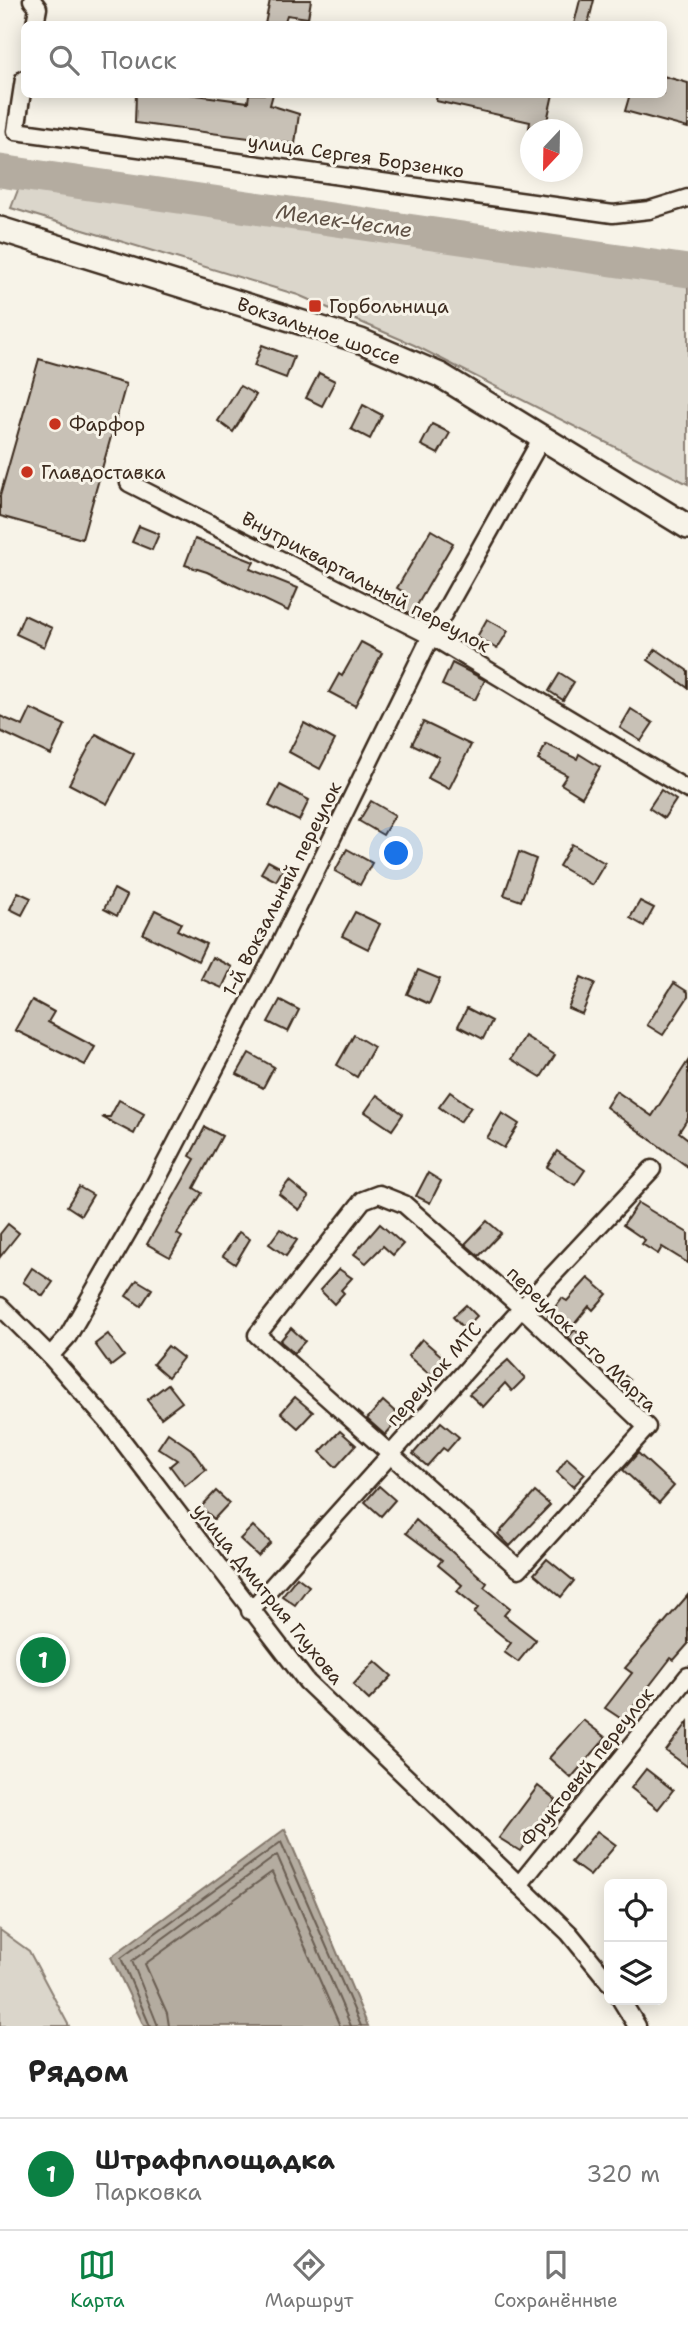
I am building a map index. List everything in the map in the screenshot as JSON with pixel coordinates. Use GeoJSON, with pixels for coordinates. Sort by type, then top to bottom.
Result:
{"type":"FeatureCollection","features":[{"type":"Feature","properties":{"kind":"main road","name":"Вокзальное шоссе"},"geometry":{"type":"LineString","coordinates":[[0,229],[361,341],[440,375],[688,527]]}},
{"type":"Feature","properties":{"kind":"street"},"geometry":{"type":"LineString","coordinates":[[32,0],[38,8],[36,21]]}},
{"type":"Feature","properties":{"kind":"street","name":"улица Сергея Борзенко"},"geometry":{"type":"LineString","coordinates":[[21,98],[16,131],[613,214],[649,210],[688,198]]}},
{"type":"Feature","properties":{"kind":"street","name":"1-й Вокзальный переулок"},"geometry":{"type":"LineString","coordinates":[[50,1356],[68,1336],[156,1183],[280,944],[432,636],[543,436]]}},
{"type":"Feature","properties":{"kind":"street","name":"Внутриквартальный переулок"},"geometry":{"type":"LineString","coordinates":[[129,483],[432,636],[688,790]]}},
{"type":"Feature","properties":{"kind":"street","name":"переулок МТС"},"geometry":{"type":"LineString","coordinates":[[250,1611],[391,1452],[652,1169]]}},
{"type":"Feature","properties":{"kind":"street","name":"переулок 8-го Марта"},"geometry":{"type":"LineString","coordinates":[[379,1194],[404,1204],[522,1308],[647,1427],[519,1569],[391,1452],[257,1335],[363,1200],[379,1194]]}},
{"type":"Feature","properties":{"kind":"street","name":"улица Дмитрия Глухова"},"geometry":{"type":"LineString","coordinates":[[0,1306],[50,1356],[109,1423],[250,1611],[307,1682],[569,1933],[604,1976]]}},
{"type":"Feature","properties":{"kind":"street","name":"Фруктовый переулок"},"geometry":{"type":"LineString","coordinates":[[519,1885],[688,1676]]}},
{"type":"Feature","properties":{"kind":"street"},"geometry":{"type":"LineString","coordinates":[[624,2005],[637,2026]]}},
{"type":"Feature","properties":{"kind":"shaded area"},"geometry":{"type":"Polygon","coordinates":[[[21,182],[688,285],[688,484],[414,345],[298,295],[11,208],[21,182]]]}},
{"type":"Feature","properties":{"kind":"shaded area"},"geometry":{"type":"Polygon","coordinates":[[[0,1930],[29,1951],[69,2026],[0,2026],[0,1930]]]}},
{"type":"Feature","properties":{"kind":"water"},"geometry":{"type":"Polygon","coordinates":[[[285,1829],[368,2026],[144,2026],[111,1957],[285,1829]]]}},
{"type":"Feature","properties":{"kind":"building"},"geometry":{"type":"Polygon","coordinates":[[[270,0],[311,0],[308,18],[287,15],[285,21],[266,21],[270,0]]]}},
{"type":"Feature","properties":{"kind":"building"},"geometry":{"type":"Polygon","coordinates":[[[580,0],[594,0],[589,21],[575,21],[580,0]]]}},
{"type":"Feature","properties":{"kind":"building"},"geometry":{"type":"Polygon","coordinates":[[[667,77],[688,83],[688,128],[625,111],[629,98],[667,98],[667,77]]]}},
{"type":"Feature","properties":{"kind":"building"},"geometry":{"type":"Polygon","coordinates":[[[136,98],[218,98],[248,102],[248,98],[272,98],[270,105],[299,114],[295,144],[135,123],[136,98]]]}},
{"type":"Feature","properties":{"kind":"building"},"geometry":{"type":"Polygon","coordinates":[[[436,98],[552,98],[547,119],[520,120],[436,101],[436,98]]]}},
{"type":"Feature","properties":{"kind":"building"},"geometry":{"type":"Polygon","coordinates":[[[262,345],[294,357],[286,378],[254,366],[262,345]]]}},
{"type":"Feature","properties":{"kind":"building"},"geometry":{"type":"Polygon","coordinates":[[[39,359],[126,384],[82,539],[0,516],[0,496],[39,359]]]}},
{"type":"Feature","properties":{"kind":"building"},"geometry":{"type":"Polygon","coordinates":[[[319,373],[335,381],[322,406],[306,398],[319,373]]]}},
{"type":"Feature","properties":{"kind":"building"},"geometry":{"type":"Polygon","coordinates":[[[240,386],[256,395],[233,432],[218,421],[240,386]]]}},
{"type":"Feature","properties":{"kind":"building"},"geometry":{"type":"Polygon","coordinates":[[[363,405],[382,415],[370,439],[351,429],[363,405]]]}},
{"type":"Feature","properties":{"kind":"building"},"geometry":{"type":"Polygon","coordinates":[[[432,424],[450,433],[438,454],[421,445],[432,424]]]}},
{"type":"Feature","properties":{"kind":"building"},"geometry":{"type":"Polygon","coordinates":[[[139,526],[159,534],[152,550],[132,542],[139,526]]]}},
{"type":"Feature","properties":{"kind":"building"},"geometry":{"type":"Polygon","coordinates":[[[431,530],[453,543],[412,614],[398,608],[405,593],[397,588],[431,530]]]}},
{"type":"Feature","properties":{"kind":"building"},"geometry":{"type":"Polygon","coordinates":[[[195,539],[254,562],[250,569],[298,588],[288,611],[207,572],[185,565],[195,539]]]}},
{"type":"Feature","properties":{"kind":"building"},"geometry":{"type":"Polygon","coordinates":[[[24,615],[52,628],[44,647],[16,634],[24,615]]]}},
{"type":"Feature","properties":{"kind":"building"},"geometry":{"type":"Polygon","coordinates":[[[487,619],[508,631],[497,649],[477,637],[487,619]]]}},
{"type":"Feature","properties":{"kind":"building"},"geometry":{"type":"Polygon","coordinates":[[[361,642],[382,653],[355,706],[329,692],[339,674],[342,676],[361,642]]]}},
{"type":"Feature","properties":{"kind":"building"},"geometry":{"type":"Polygon","coordinates":[[[656,649],[688,671],[688,688],[648,660],[656,649]]]}},
{"type":"Feature","properties":{"kind":"building"},"geometry":{"type":"Polygon","coordinates":[[[452,663],[485,680],[475,700],[442,685],[452,663]]]}},
{"type":"Feature","properties":{"kind":"building"},"geometry":{"type":"Polygon","coordinates":[[[560,673],[574,682],[563,700],[549,691],[560,673]]]}},
{"type":"Feature","properties":{"kind":"building"},"geometry":{"type":"Polygon","coordinates":[[[31,709],[65,725],[51,755],[0,731],[0,716],[23,726],[31,709]]]}},
{"type":"Feature","properties":{"kind":"building"},"geometry":{"type":"Polygon","coordinates":[[[631,709],[653,723],[641,741],[620,728],[631,709]]]}},
{"type":"Feature","properties":{"kind":"building"},"geometry":{"type":"Polygon","coordinates":[[[423,722],[471,745],[449,789],[428,778],[439,757],[412,744],[423,722]]]}},
{"type":"Feature","properties":{"kind":"building"},"geometry":{"type":"Polygon","coordinates":[[[304,723],[335,740],[320,769],[289,752],[304,723]]]}},
{"type":"Feature","properties":{"kind":"building"},"geometry":{"type":"Polygon","coordinates":[[[96,734],[134,754],[107,804],[69,784],[96,734]]]}},
{"type":"Feature","properties":{"kind":"building"},"geometry":{"type":"Polygon","coordinates":[[[546,744],[577,759],[579,754],[600,767],[582,797],[561,784],[567,775],[538,760],[546,744]]]}},
{"type":"Feature","properties":{"kind":"building"},"geometry":{"type":"Polygon","coordinates":[[[280,785],[309,800],[299,821],[269,806],[280,785]]]}},
{"type":"Feature","properties":{"kind":"building"},"geometry":{"type":"Polygon","coordinates":[[[661,790],[676,800],[664,818],[649,808],[661,790]]]}},
{"type":"Feature","properties":{"kind":"building"},"geometry":{"type":"Polygon","coordinates":[[[371,801],[395,815],[383,835],[359,821],[371,801]]]}},
{"type":"Feature","properties":{"kind":"building"},"geometry":{"type":"Polygon","coordinates":[[[572,844],[605,863],[592,885],[559,866],[572,844]]]}},
{"type":"Feature","properties":{"kind":"building"},"geometry":{"type":"Polygon","coordinates":[[[347,849],[372,863],[360,885],[335,871],[347,849]]]}},
{"type":"Feature","properties":{"kind":"building"},"geometry":{"type":"Polygon","coordinates":[[[519,852],[536,859],[521,901],[504,895],[519,852]]]}},
{"type":"Feature","properties":{"kind":"building"},"geometry":{"type":"Polygon","coordinates":[[[268,861],[283,869],[276,881],[261,873],[268,861]]]}},
{"type":"Feature","properties":{"kind":"building"},"geometry":{"type":"Polygon","coordinates":[[[114,889],[127,896],[117,916],[104,909],[114,889]]]}},
{"type":"Feature","properties":{"kind":"building"},"geometry":{"type":"Polygon","coordinates":[[[18,892],[31,898],[22,915],[10,909],[18,892]]]}},
{"type":"Feature","properties":{"kind":"building"},"geometry":{"type":"Polygon","coordinates":[[[640,901],[654,908],[644,926],[630,918],[640,901]]]}},
{"type":"Feature","properties":{"kind":"building"},"geometry":{"type":"Polygon","coordinates":[[[155,910],[181,923],[177,930],[206,944],[198,961],[143,934],[155,910]]]}},
{"type":"Feature","properties":{"kind":"building"},"geometry":{"type":"Polygon","coordinates":[[[355,912],[380,924],[368,949],[342,936],[355,912]]]}},
{"type":"Feature","properties":{"kind":"building"},"geometry":{"type":"Polygon","coordinates":[[[212,957],[232,967],[222,988],[201,979],[212,957]]]}},
{"type":"Feature","properties":{"kind":"building"},"geometry":{"type":"Polygon","coordinates":[[[418,970],[440,979],[429,1004],[407,994],[418,970]]]}},
{"type":"Feature","properties":{"kind":"building"},"geometry":{"type":"Polygon","coordinates":[[[581,977],[595,983],[582,1014],[568,1008],[581,977]]]}},
{"type":"Feature","properties":{"kind":"building"},"geometry":{"type":"Polygon","coordinates":[[[674,983],[688,992],[688,997],[663,1035],[647,1025],[674,983]]]}},
{"type":"Feature","properties":{"kind":"building"},"geometry":{"type":"Polygon","coordinates":[[[32,1000],[54,1012],[48,1022],[95,1047],[85,1065],[15,1030],[32,1000]]]}},
{"type":"Feature","properties":{"kind":"building"},"geometry":{"type":"Polygon","coordinates":[[[280,1000],[299,1010],[288,1032],[268,1022],[280,1000]]]}},
{"type":"Feature","properties":{"kind":"building"},"geometry":{"type":"Polygon","coordinates":[[[467,1008],[492,1021],[483,1039],[458,1026],[467,1008]]]}},
{"type":"Feature","properties":{"kind":"building"},"geometry":{"type":"Polygon","coordinates":[[[354,1035],[374,1047],[357,1077],[337,1065],[354,1035]]]}},
{"type":"Feature","properties":{"kind":"building"},"geometry":{"type":"Polygon","coordinates":[[[525,1036],[555,1055],[541,1077],[511,1059],[525,1036]]]}},
{"type":"Feature","properties":{"kind":"building"},"geometry":{"type":"Polygon","coordinates":[[[249,1053],[274,1067],[263,1088],[237,1074],[249,1053]]]}},
{"type":"Feature","properties":{"kind":"building"},"geometry":{"type":"Polygon","coordinates":[[[688,1061],[688,1118],[679,1132],[688,1139],[688,1167],[606,1107],[616,1091],[652,1116],[688,1061]]]}},
{"type":"Feature","properties":{"kind":"building"},"geometry":{"type":"Polygon","coordinates":[[[450,1092],[471,1107],[460,1122],[439,1107],[450,1092]]]}},
{"type":"Feature","properties":{"kind":"building"},"geometry":{"type":"Polygon","coordinates":[[[377,1095],[403,1114],[392,1130],[365,1112],[377,1095]]]}},
{"type":"Feature","properties":{"kind":"building"},"geometry":{"type":"Polygon","coordinates":[[[119,1100],[144,1114],[134,1134],[102,1117],[110,1117],[119,1100]]]}},
{"type":"Feature","properties":{"kind":"building"},"geometry":{"type":"Polygon","coordinates":[[[502,1113],[519,1124],[504,1148],[487,1138],[502,1113]]]}},
{"type":"Feature","properties":{"kind":"building"},"geometry":{"type":"Polygon","coordinates":[[[205,1127],[222,1136],[194,1188],[202,1193],[177,1234],[182,1237],[170,1257],[147,1244],[195,1159],[190,1156],[205,1127]]]}},
{"type":"Feature","properties":{"kind":"building"},"geometry":{"type":"Polygon","coordinates":[[[557,1151],[585,1170],[575,1185],[547,1167],[557,1151]]]}},
{"type":"Feature","properties":{"kind":"building"},"geometry":{"type":"Polygon","coordinates":[[[428,1173],[441,1181],[430,1203],[416,1196],[428,1173]]]}},
{"type":"Feature","properties":{"kind":"building"},"geometry":{"type":"Polygon","coordinates":[[[289,1181],[309,1197],[299,1210],[279,1194],[289,1181]]]}},
{"type":"Feature","properties":{"kind":"building"},"geometry":{"type":"Polygon","coordinates":[[[79,1187],[93,1195],[81,1215],[67,1206],[79,1187]]]}},
{"type":"Feature","properties":{"kind":"building"},"geometry":{"type":"Polygon","coordinates":[[[638,1203],[688,1233],[688,1263],[662,1247],[658,1254],[642,1244],[645,1240],[623,1225],[638,1203]]]}},
{"type":"Feature","properties":{"kind":"building"},"geometry":{"type":"Polygon","coordinates":[[[487,1221],[501,1233],[479,1256],[465,1244],[487,1221]]]}},
{"type":"Feature","properties":{"kind":"building"},"geometry":{"type":"Polygon","coordinates":[[[8,1224],[19,1233],[0,1257],[0,1234],[8,1224]]]}},
{"type":"Feature","properties":{"kind":"building"},"geometry":{"type":"Polygon","coordinates":[[[380,1224],[403,1244],[393,1255],[383,1246],[366,1263],[354,1254],[380,1224]]]}},
{"type":"Feature","properties":{"kind":"building"},"geometry":{"type":"Polygon","coordinates":[[[280,1229],[297,1240],[286,1256],[269,1244],[280,1229]]]}},
{"type":"Feature","properties":{"kind":"building"},"geometry":{"type":"Polygon","coordinates":[[[239,1232],[250,1239],[235,1264],[223,1256],[239,1232]]]}},
{"type":"Feature","properties":{"kind":"building"},"geometry":{"type":"Polygon","coordinates":[[[32,1268],[53,1282],[43,1296],[23,1282],[32,1268]]]}},
{"type":"Feature","properties":{"kind":"building"},"geometry":{"type":"Polygon","coordinates":[[[339,1269],[352,1278],[341,1290],[344,1293],[334,1304],[320,1290],[339,1269]]]}},
{"type":"Feature","properties":{"kind":"building"},"geometry":{"type":"Polygon","coordinates":[[[588,1278],[607,1294],[593,1310],[589,1306],[568,1332],[548,1316],[562,1298],[567,1301],[588,1278]]]}},
{"type":"Feature","properties":{"kind":"building"},"geometry":{"type":"Polygon","coordinates":[[[137,1280],[152,1289],[141,1306],[126,1296],[137,1280]]]}},
{"type":"Feature","properties":{"kind":"building"},"geometry":{"type":"Polygon","coordinates":[[[466,1305],[477,1316],[464,1329],[453,1317],[466,1305]]]}},
{"type":"Feature","properties":{"kind":"building"},"geometry":{"type":"Polygon","coordinates":[[[291,1328],[305,1341],[294,1353],[280,1341],[291,1328]]]}},
{"type":"Feature","properties":{"kind":"building"},"geometry":{"type":"Polygon","coordinates":[[[575,1330],[587,1341],[580,1348],[568,1337],[575,1330]]]}},
{"type":"Feature","properties":{"kind":"building"},"geometry":{"type":"Polygon","coordinates":[[[108,1334],[124,1356],[111,1366],[95,1344],[108,1334]]]}},
{"type":"Feature","properties":{"kind":"building"},"geometry":{"type":"Polygon","coordinates":[[[422,1339],[444,1358],[430,1375],[408,1356],[422,1339]]]}},
{"type":"Feature","properties":{"kind":"building"},"geometry":{"type":"Polygon","coordinates":[[[168,1346],[183,1358],[168,1377],[153,1364],[168,1346]]]}},
{"type":"Feature","properties":{"kind":"building"},"geometry":{"type":"Polygon","coordinates":[[[508,1360],[525,1378],[512,1391],[505,1383],[483,1407],[469,1394],[508,1360]]]}},
{"type":"Feature","properties":{"kind":"building"},"geometry":{"type":"Polygon","coordinates":[[[618,1370],[630,1380],[623,1389],[611,1378],[618,1370]]]}},
{"type":"Feature","properties":{"kind":"building"},"geometry":{"type":"Polygon","coordinates":[[[168,1384],[182,1402],[161,1418],[147,1400],[168,1384]]]}},
{"type":"Feature","properties":{"kind":"building"},"geometry":{"type":"Polygon","coordinates":[[[295,1397],[313,1412],[298,1428],[281,1413],[295,1397]]]}},
{"type":"Feature","properties":{"kind":"building"},"geometry":{"type":"Polygon","coordinates":[[[383,1401],[401,1417],[385,1435],[367,1419],[383,1401]]]}},
{"type":"Feature","properties":{"kind":"building"},"geometry":{"type":"Polygon","coordinates":[[[441,1422],[459,1437],[447,1451],[443,1448],[427,1466],[413,1454],[441,1422]]]}},
{"type":"Feature","properties":{"kind":"building"},"geometry":{"type":"Polygon","coordinates":[[[340,1431],[356,1445],[336,1467],[320,1452],[340,1431]]]}},
{"type":"Feature","properties":{"kind":"building"},"geometry":{"type":"Polygon","coordinates":[[[168,1433],[191,1449],[206,1470],[185,1486],[170,1466],[177,1460],[158,1448],[168,1433]]]}},
{"type":"Feature","properties":{"kind":"building"},"geometry":{"type":"Polygon","coordinates":[[[638,1453],[674,1486],[659,1503],[623,1470],[638,1453]]]}},
{"type":"Feature","properties":{"kind":"building"},"geometry":{"type":"Polygon","coordinates":[[[567,1458],[585,1474],[573,1487],[557,1472],[567,1458]]]}},
{"type":"Feature","properties":{"kind":"building"},"geometry":{"type":"Polygon","coordinates":[[[379,1486],[395,1500],[381,1516],[365,1502],[379,1486]]]}},
{"type":"Feature","properties":{"kind":"building"},"geometry":{"type":"Polygon","coordinates":[[[216,1491],[229,1503],[214,1519],[201,1507],[216,1491]]]}},
{"type":"Feature","properties":{"kind":"building"},"geometry":{"type":"Polygon","coordinates":[[[535,1492],[550,1505],[510,1546],[498,1534],[535,1492]]]}},
{"type":"Feature","properties":{"kind":"building"},"geometry":{"type":"Polygon","coordinates":[[[416,1520],[487,1583],[484,1587],[510,1608],[504,1615],[536,1640],[518,1662],[504,1652],[511,1643],[474,1613],[478,1608],[457,1591],[462,1585],[438,1565],[442,1560],[406,1533],[416,1520]]]}},
{"type":"Feature","properties":{"kind":"building"},"geometry":{"type":"Polygon","coordinates":[[[253,1526],[271,1543],[258,1556],[240,1539],[253,1526]]]}},
{"type":"Feature","properties":{"kind":"building"},"geometry":{"type":"Polygon","coordinates":[[[547,1559],[574,1581],[561,1597],[534,1574],[547,1559]]]}},
{"type":"Feature","properties":{"kind":"building"},"geometry":{"type":"Polygon","coordinates":[[[297,1577],[309,1586],[295,1605],[282,1596],[297,1577]]]}},
{"type":"Feature","properties":{"kind":"building"},"geometry":{"type":"Polygon","coordinates":[[[688,1595],[688,1644],[674,1660],[671,1658],[623,1720],[605,1708],[632,1673],[625,1668],[688,1595]]]}},
{"type":"Feature","properties":{"kind":"building"},"geometry":{"type":"Polygon","coordinates":[[[375,1661],[392,1676],[369,1700],[353,1685],[375,1661]]]}},
{"type":"Feature","properties":{"kind":"building"},"geometry":{"type":"Polygon","coordinates":[[[583,1720],[606,1738],[571,1778],[549,1758],[583,1720]]]}},
{"type":"Feature","properties":{"kind":"building"},"geometry":{"type":"Polygon","coordinates":[[[688,1722],[688,1767],[666,1751],[688,1722]]]}},
{"type":"Feature","properties":{"kind":"building"},"geometry":{"type":"Polygon","coordinates":[[[646,1769],[673,1790],[658,1809],[631,1788],[646,1769]]]}},
{"type":"Feature","properties":{"kind":"building"},"geometry":{"type":"Polygon","coordinates":[[[538,1786],[556,1800],[520,1851],[499,1838],[538,1786]]]}},
{"type":"Feature","properties":{"kind":"building"},"geometry":{"type":"Polygon","coordinates":[[[597,1831],[616,1845],[590,1876],[571,1862],[597,1831]]]}},
{"type":"Feature","properties":{"kind":"waterway","name":"Мелек-Чесме"},"geometry":{"type":"LineString","coordinates":[[0,171],[688,271]]}},
{"type":"Feature","properties":{"kind":"place","name":"Горбольница"},"geometry":{"type":"Point","coordinates":[315,306]}},
{"type":"Feature","properties":{"kind":"place","name":"Фарфор"},"geometry":{"type":"Point","coordinates":[55,424]}},
{"type":"Feature","properties":{"kind":"place","name":"Главдоставка"},"geometry":{"type":"Point","coordinates":[27,472]}},
{"type":"Feature","properties":{"kind":"place","name":"Штрафплощадка"},"geometry":{"type":"Point","coordinates":[43,1660]}}]}
